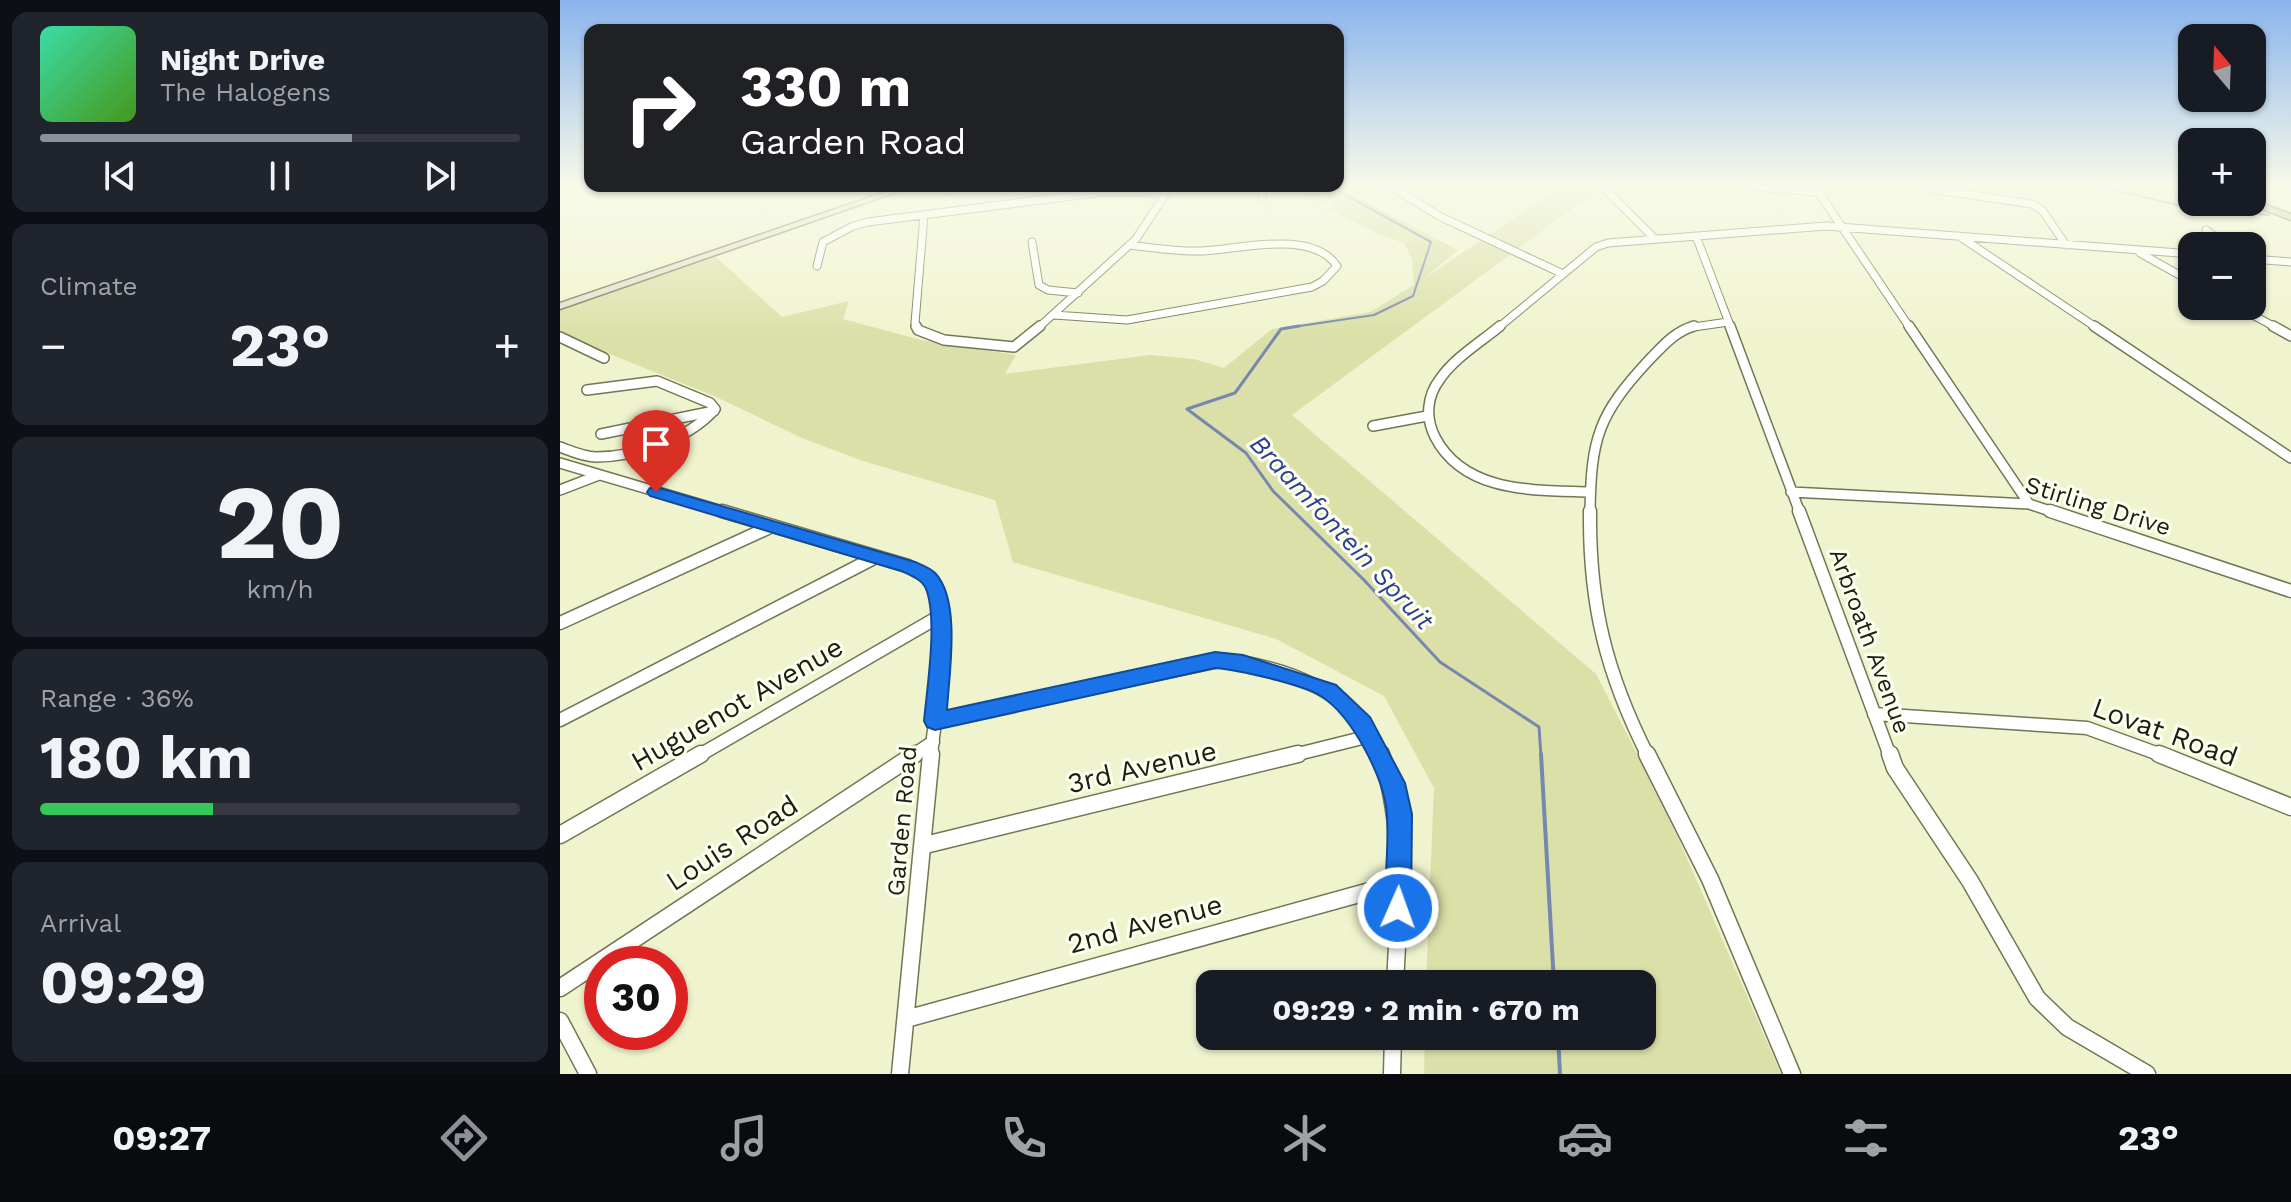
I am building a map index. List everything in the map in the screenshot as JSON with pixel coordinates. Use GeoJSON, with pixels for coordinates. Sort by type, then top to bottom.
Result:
{"type":"FeatureCollection","features":[{"type":"Feature","properties":{"kind":"main road"},"geometry":{"type":"LineString","coordinates":[[560,303],[747,237]]}},
{"type":"Feature","properties":{"kind":"main road"},"geometry":{"type":"LineString","coordinates":[[560,303],[757,237]]}},
{"type":"Feature","properties":{"kind":"street"},"geometry":{"type":"LineString","coordinates":[[817,266],[823,242],[832,237]]}},
{"type":"Feature","properties":{"kind":"street"},"geometry":{"type":"LineString","coordinates":[[922,237],[915,323],[918,330],[944,340],[1008,348],[1020,345],[1136,237]]}},
{"type":"Feature","properties":{"kind":"street"},"geometry":{"type":"LineString","coordinates":[[1484,237],[1563,274]]}},
{"type":"Feature","properties":{"kind":"street"},"geometry":{"type":"LineString","coordinates":[[1588,492],[1509,487],[1472,477],[1445,454],[1436,441],[1427,416],[1431,394],[1445,372],[1600,245],[1681,237]]}},
{"type":"Feature","properties":{"kind":"street","name":"Arbroath Avenue"},"geometry":{"type":"LineString","coordinates":[[1696,237],[1895,768],[1976,891],[2028,984],[2046,1008],[2067,1027],[2147,1074]]}},
{"type":"Feature","properties":{"kind":"street"},"geometry":{"type":"LineString","coordinates":[[1848,237],[2029,504]]}},
{"type":"Feature","properties":{"kind":"street"},"geometry":{"type":"LineString","coordinates":[[1961,237],[2291,458]]}},
{"type":"Feature","properties":{"kind":"street"},"geometry":{"type":"LineString","coordinates":[[1972,237],[2178,253]]}},
{"type":"Feature","properties":{"kind":"street"},"geometry":{"type":"LineString","coordinates":[[2061,237],[2066,245]]}},
{"type":"Feature","properties":{"kind":"street"},"geometry":{"type":"LineString","coordinates":[[1032,242],[1040,287],[1078,293]]}},
{"type":"Feature","properties":{"kind":"street"},"geometry":{"type":"LineString","coordinates":[[1054,315],[1127,320],[1307,289],[1323,281],[1335,269],[1336,260],[1328,254],[1296,244],[1206,251],[1129,245]]}},
{"type":"Feature","properties":{"kind":"street"},"geometry":{"type":"LineString","coordinates":[[2135,250],[2178,273]]}},
{"type":"Feature","properties":{"kind":"street"},"geometry":{"type":"LineString","coordinates":[[2148,251],[2156,260],[2178,273]]}},
{"type":"Feature","properties":{"kind":"street"},"geometry":{"type":"LineString","coordinates":[[2266,260],[2291,262]]}},
{"type":"Feature","properties":{"kind":"street"},"geometry":{"type":"LineString","coordinates":[[2263,320],[2291,336]]}},
{"type":"Feature","properties":{"kind":"street"},"geometry":{"type":"LineString","coordinates":[[1728,322],[1683,327],[1618,395],[1598,430],[1588,492],[1598,615],[1608,664],[1714,889],[1792,1074]]}},
{"type":"Feature","properties":{"kind":"street"},"geometry":{"type":"LineString","coordinates":[[560,337],[604,358]]}},
{"type":"Feature","properties":{"kind":"street"},"geometry":{"type":"LineString","coordinates":[[587,390],[637,381],[657,381],[710,403],[714,411]]}},
{"type":"Feature","properties":{"kind":"street"},"geometry":{"type":"LineString","coordinates":[[601,434],[714,411]]}},
{"type":"Feature","properties":{"kind":"street"},"geometry":{"type":"LineString","coordinates":[[560,447],[593,457],[646,448],[702,422],[714,411]]}},
{"type":"Feature","properties":{"kind":"street"},"geometry":{"type":"LineString","coordinates":[[1373,426],[1427,416]]}},
{"type":"Feature","properties":{"kind":"street","name":"Garden Road"},"geometry":{"type":"LineString","coordinates":[[560,463],[908,566],[928,576],[936,589],[942,649],[900,1074]]}},
{"type":"Feature","properties":{"kind":"street"},"geometry":{"type":"LineString","coordinates":[[560,490],[599,475]]}},
{"type":"Feature","properties":{"kind":"street","name":"Stirling Drive"},"geometry":{"type":"LineString","coordinates":[[1791,492],[2029,504],[2291,591]]}},
{"type":"Feature","properties":{"kind":"street"},"geometry":{"type":"LineString","coordinates":[[560,623],[770,527]]}},
{"type":"Feature","properties":{"kind":"street"},"geometry":{"type":"LineString","coordinates":[[560,720],[874,558]]}},
{"type":"Feature","properties":{"kind":"street","name":"Huguenot Avenue"},"geometry":{"type":"LineString","coordinates":[[560,835],[940,616]]}},
{"type":"Feature","properties":{"kind":"street"},"geometry":{"type":"LineString","coordinates":[[935,721],[1205,661],[1225,660],[1292,677],[1328,690],[1352,711],[1370,736],[1389,772],[1396,794],[1400,814],[1396,970]]}},
{"type":"Feature","properties":{"kind":"street","name":"Lovat Road"},"geometry":{"type":"LineString","coordinates":[[1874,714],[2087,728],[2128,741],[2291,807]]}},
{"type":"Feature","properties":{"kind":"street","name":"3rd Avenue"},"geometry":{"type":"LineString","coordinates":[[925,845],[1268,764],[1370,736]]}},
{"type":"Feature","properties":{"kind":"street","name":"Louis Road"},"geometry":{"type":"LineString","coordinates":[[560,988],[933,742]]}},
{"type":"Feature","properties":{"kind":"street","name":"2nd Avenue"},"geometry":{"type":"LineString","coordinates":[[906,1019],[1399,883]]}},
{"type":"Feature","properties":{"kind":"street"},"geometry":{"type":"LineString","coordinates":[[560,1021],[588,1074]]}},
{"type":"Feature","properties":{"kind":"street"},"geometry":{"type":"LineString","coordinates":[[1392,1074],[1393,1050]]}},
{"type":"Feature","properties":{"kind":"green space"},"geometry":{"type":"Polygon","coordinates":[[[1388,237],[1433,237],[1458,250],[1422,280],[1486,237],[1534,237],[1292,415],[1596,674],[1665,808],[1781,1074],[1424,1074],[1425,1050],[1656,1050],[1656,970],[1427,970],[1434,788],[1384,696],[1276,639],[1013,562],[995,500],[863,461],[802,438],[714,396],[560,334],[560,309],[716,257],[782,317],[849,301],[843,319],[921,340],[1016,355],[1005,374],[1150,355],[1194,359],[1224,368],[1272,329],[1370,312],[1414,285],[1412,259],[1404,243],[1388,237]]]}},
{"type":"Feature","properties":{"kind":"waterway","name":"Braamfontein Spruit"},"geometry":{"type":"LineString","coordinates":[[1295,327],[1374,315],[1413,296],[1431,242],[1422,237]]}},
{"type":"Feature","properties":{"kind":"waterway","name":"Braamfontein Spruit"},"geometry":{"type":"LineString","coordinates":[[1295,327],[1299,326]]}},
{"type":"Feature","properties":{"kind":"waterway","name":"Braamfontein Spruit"},"geometry":{"type":"LineString","coordinates":[[1286,328],[1295,327]]}},
{"type":"Feature","properties":{"kind":"waterway","name":"Braamfontein Spruit"},"geometry":{"type":"LineString","coordinates":[[1295,327],[1281,329],[1235,393],[1187,409],[1246,453],[1273,491],[1364,580],[1440,662],[1539,727],[1541,756]]}},
{"type":"Feature","properties":{"kind":"waterway","name":"Braamfontein Spruit"},"geometry":{"type":"LineString","coordinates":[[1541,754],[1553,970]]}},
{"type":"Feature","properties":{"kind":"waterway","name":"Braamfontein Spruit"},"geometry":{"type":"LineString","coordinates":[[1559,1050],[1560,1074]]}},
{"type":"Feature","properties":{"kind":"route"},"geometry":{"type":"LineString","coordinates":[[656,492],[908,566],[928,576],[939,599],[942,649],[935,721],[1215,660],[1243,663],[1328,690],[1362,723],[1393,783],[1400,814],[1398,908]]}}]}
